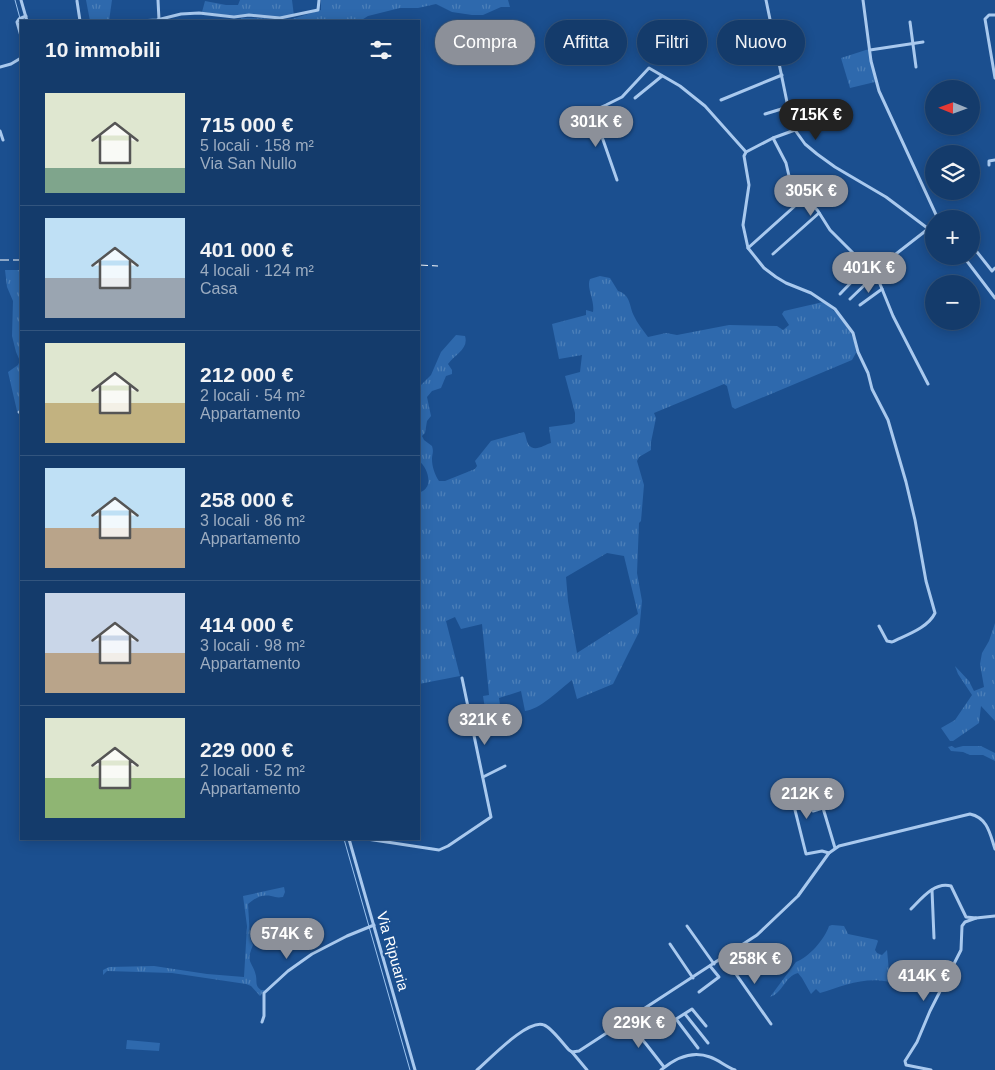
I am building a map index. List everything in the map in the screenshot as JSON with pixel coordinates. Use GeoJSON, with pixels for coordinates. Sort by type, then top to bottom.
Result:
{"type":"FeatureCollection","features":[{"type":"Feature","properties":{"kind":"street"},"geometry":{"type":"LineString","coordinates":[[21,0],[22,18],[25,20]]}},
{"type":"Feature","properties":{"kind":"street"},"geometry":{"type":"LineString","coordinates":[[77,0],[80,20]]}},
{"type":"Feature","properties":{"kind":"street"},"geometry":{"type":"LineString","coordinates":[[158,0],[159,20],[181,14],[199,12],[234,17],[249,15],[280,18],[318,10],[319,0]]}},
{"type":"Feature","properties":{"kind":"street"},"geometry":{"type":"LineString","coordinates":[[766,0],[788,107],[795,130],[817,154],[886,197],[925,227]]}},
{"type":"Feature","properties":{"kind":"street"},"geometry":{"type":"LineString","coordinates":[[863,0],[875,77],[882,98],[934,210]]}},
{"type":"Feature","properties":{"kind":"street"},"geometry":{"type":"LineString","coordinates":[[995,15],[985,19],[995,78]]}},
{"type":"Feature","properties":{"kind":"street"},"geometry":{"type":"LineString","coordinates":[[20,20],[17,24],[20,33]]}},
{"type":"Feature","properties":{"kind":"street"},"geometry":{"type":"LineString","coordinates":[[910,22],[916,67]]}},
{"type":"Feature","properties":{"kind":"street"},"geometry":{"type":"LineString","coordinates":[[870,50],[923,42]]}},
{"type":"Feature","properties":{"kind":"street"},"geometry":{"type":"LineString","coordinates":[[0,67],[20,59]]}},
{"type":"Feature","properties":{"kind":"street"},"geometry":{"type":"LineString","coordinates":[[565,123],[626,94],[649,68],[680,86],[704,106],[746,152]]}},
{"type":"Feature","properties":{"kind":"street"},"geometry":{"type":"LineString","coordinates":[[721,100],[782,75]]}},
{"type":"Feature","properties":{"kind":"street"},"geometry":{"type":"LineString","coordinates":[[635,98],[662,76]]}},
{"type":"Feature","properties":{"kind":"street"},"geometry":{"type":"LineString","coordinates":[[765,114],[788,107]]}},
{"type":"Feature","properties":{"kind":"street"},"geometry":{"type":"LineString","coordinates":[[593,111],[617,180]]}},
{"type":"Feature","properties":{"kind":"street"},"geometry":{"type":"LineString","coordinates":[[795,130],[773,138],[746,152],[744,156],[749,185],[743,225],[748,248],[764,268],[786,283],[811,293],[839,312],[853,333],[872,389],[888,420],[906,482],[926,581],[935,613],[925,625],[892,642],[887,641],[879,626]]}},
{"type":"Feature","properties":{"kind":"street"},"geometry":{"type":"LineString","coordinates":[[0,132],[3,140]]}},
{"type":"Feature","properties":{"kind":"street"},"geometry":{"type":"LineString","coordinates":[[773,138],[786,163],[789,176],[819,213],[830,230],[875,275],[893,316],[928,384]]}},
{"type":"Feature","properties":{"kind":"street"},"geometry":{"type":"LineString","coordinates":[[989,165],[989,161],[995,160]]}},
{"type":"Feature","properties":{"kind":"street"},"geometry":{"type":"LineString","coordinates":[[748,248],[806,196]]}},
{"type":"Feature","properties":{"kind":"street"},"geometry":{"type":"LineString","coordinates":[[773,254],[819,213]]}},
{"type":"Feature","properties":{"kind":"street"},"geometry":{"type":"LineString","coordinates":[[850,299],[875,275],[874,271],[925,231]]}},
{"type":"Feature","properties":{"kind":"street"},"geometry":{"type":"LineString","coordinates":[[980,256],[992,271],[995,268]]}},
{"type":"Feature","properties":{"kind":"street"},"geometry":{"type":"LineString","coordinates":[[970,265],[995,298]]}},
{"type":"Feature","properties":{"kind":"street"},"geometry":{"type":"LineString","coordinates":[[840,294],[866,267]]}},
{"type":"Feature","properties":{"kind":"street"},"geometry":{"type":"LineString","coordinates":[[860,305],[882,289]]}},
{"type":"Feature","properties":{"kind":"street"},"geometry":{"type":"LineString","coordinates":[[374,840],[434,849],[444,848],[491,817],[462,678]]}},
{"type":"Feature","properties":{"kind":"street"},"geometry":{"type":"LineString","coordinates":[[482,777],[505,766]]}},
{"type":"Feature","properties":{"kind":"street"},"geometry":{"type":"LineString","coordinates":[[829,853],[822,851],[806,854],[793,802],[836,795]]}},
{"type":"Feature","properties":{"kind":"street"},"geometry":{"type":"LineString","coordinates":[[813,811],[823,808],[835,848]]}},
{"type":"Feature","properties":{"kind":"street"},"geometry":{"type":"LineString","coordinates":[[572,1052],[579,1052],[757,935],[798,896],[829,853],[835,848],[970,814],[978,816],[986,824],[995,849]]}},
{"type":"Feature","properties":{"kind":"street","name":"Via Ripuaria"},"geometry":{"type":"LineString","coordinates":[[349,840],[415,1070]]}},
{"type":"Feature","properties":{"kind":"street"},"geometry":{"type":"LineString","coordinates":[[911,909],[932,889],[946,884],[951,886],[966,917],[995,916]]}},
{"type":"Feature","properties":{"kind":"street"},"geometry":{"type":"LineString","coordinates":[[932,889],[934,938]]}},
{"type":"Feature","properties":{"kind":"street"},"geometry":{"type":"LineString","coordinates":[[931,1070],[906,1065],[905,1062],[917,1042],[930,1011],[961,950],[962,926],[965,922],[976,918]]}},
{"type":"Feature","properties":{"kind":"street"},"geometry":{"type":"LineString","coordinates":[[262,1022],[264,1016],[264,993],[288,971],[312,954],[365,927],[374,925]]}},
{"type":"Feature","properties":{"kind":"street"},"geometry":{"type":"LineString","coordinates":[[687,926],[718,977],[699,992]]}},
{"type":"Feature","properties":{"kind":"street"},"geometry":{"type":"LineString","coordinates":[[670,944],[694,978]]}},
{"type":"Feature","properties":{"kind":"street"},"geometry":{"type":"LineString","coordinates":[[724,957],[771,1024]]}},
{"type":"Feature","properties":{"kind":"street"},"geometry":{"type":"LineString","coordinates":[[648,1007],[662,1028],[692,1009],[706,1026]]}},
{"type":"Feature","properties":{"kind":"street"},"geometry":{"type":"LineString","coordinates":[[685,1014],[708,1043]]}},
{"type":"Feature","properties":{"kind":"street"},"geometry":{"type":"LineString","coordinates":[[676,1019],[698,1048]]}},
{"type":"Feature","properties":{"kind":"street"},"geometry":{"type":"LineString","coordinates":[[626,1021],[646,1044],[663,1069],[680,1057],[699,1055],[710,1057],[735,1070]]}},
{"type":"Feature","properties":{"kind":"street"},"geometry":{"type":"LineString","coordinates":[[477,1070],[505,1044],[537,1023],[547,1027],[587,1070]]}},
{"type":"Feature","properties":{"kind":"green space"},"geometry":{"type":"Polygon","coordinates":[[[86,0],[112,0],[109,20],[90,20],[86,0]]]}},
{"type":"Feature","properties":{"kind":"green space"},"geometry":{"type":"Polygon","coordinates":[[[240,0],[292,0],[294,16],[230,16],[202,12],[205,1],[238,5],[240,0]]]}},
{"type":"Feature","properties":{"kind":"green space"},"geometry":{"type":"Polygon","coordinates":[[[321,0],[508,0],[510,7],[501,7],[483,15],[452,12],[436,4],[418,8],[400,8],[368,16],[362,20],[241,20],[241,18],[292,19],[321,10],[321,0]]]}},
{"type":"Feature","properties":{"kind":"green space"},"geometry":{"type":"Polygon","coordinates":[[[869,49],[875,82],[850,88],[841,58],[869,49]]]}},
{"type":"Feature","properties":{"kind":"green space"},"geometry":{"type":"Polygon","coordinates":[[[5,270],[20,270],[20,361],[12,336],[13,301],[7,287],[5,270]]]}},
{"type":"Feature","properties":{"kind":"green space"},"geometry":{"type":"Polygon","coordinates":[[[600,276],[610,278],[618,291],[625,295],[629,301],[635,319],[648,337],[666,333],[677,335],[729,325],[777,326],[783,330],[789,325],[782,314],[784,311],[823,302],[846,324],[853,338],[856,353],[852,360],[735,409],[732,407],[727,386],[724,384],[654,413],[656,418],[651,450],[639,457],[637,461],[644,485],[641,521],[639,523],[637,573],[642,601],[639,632],[613,684],[577,699],[572,680],[543,703],[531,710],[525,711],[521,691],[499,698],[502,718],[487,722],[483,696],[489,695],[482,624],[461,629],[455,617],[446,621],[460,676],[420,684],[420,492],[428,485],[428,478],[426,470],[420,462],[420,386],[431,375],[441,352],[456,335],[465,336],[466,341],[463,348],[448,364],[452,374],[446,376],[441,388],[432,391],[427,397],[431,416],[427,421],[425,433],[422,436],[432,446],[433,465],[439,481],[445,481],[475,469],[477,466],[475,461],[491,441],[524,432],[530,447],[539,448],[551,443],[549,427],[575,422],[575,413],[565,376],[580,372],[582,355],[559,359],[552,324],[586,315],[586,310],[593,312],[590,279],[600,276]],[[607,553],[566,577],[577,653],[638,614],[624,556],[607,553]]]}},
{"type":"Feature","properties":{"kind":"green space"},"geometry":{"type":"Polygon","coordinates":[[[20,361],[20,410],[17,411],[8,372],[18,365],[20,361]]]}},
{"type":"Feature","properties":{"kind":"green space"},"geometry":{"type":"Polygon","coordinates":[[[995,623],[995,721],[981,706],[979,723],[953,741],[950,741],[941,728],[955,720],[972,695],[955,666],[969,681],[974,691],[984,687],[980,664],[982,653],[989,641],[995,623]]]}},
{"type":"Feature","properties":{"kind":"green space"},"geometry":{"type":"Polygon","coordinates":[[[952,746],[955,748],[981,746],[995,753],[995,761],[983,755],[970,755],[951,751],[948,747],[952,746]]]}},
{"type":"Feature","properties":{"kind":"green space"},"geometry":{"type":"Polygon","coordinates":[[[284,887],[283,897],[261,896],[248,904],[250,938],[253,945],[250,962],[255,971],[258,987],[261,990],[265,990],[260,996],[251,986],[246,984],[172,973],[107,971],[103,975],[103,970],[109,967],[154,966],[207,974],[244,977],[247,926],[243,896],[284,887]]]}},
{"type":"Feature","properties":{"kind":"green space"},"geometry":{"type":"Polygon","coordinates":[[[829,926],[844,926],[848,934],[877,940],[875,950],[877,953],[882,955],[887,950],[890,982],[881,980],[863,981],[820,993],[816,989],[811,994],[798,973],[790,977],[778,992],[770,997],[796,962],[806,957],[816,947],[824,937],[829,926]]]}},
{"type":"Feature","properties":{"kind":"green space"},"geometry":{"type":"Polygon","coordinates":[[[127,1040],[160,1043],[159,1051],[126,1049],[127,1040]]]}},
{"type":"Feature","properties":{"kind":"waterway"},"geometry":{"type":"LineString","coordinates":[[15,0],[20,20]]}},
{"type":"Feature","properties":{"kind":"waterway"},"geometry":{"type":"LineString","coordinates":[[344,840],[410,1070]]}},
{"type":"Feature","properties":{"kind":"railway"},"geometry":{"type":"LineString","coordinates":[[0,260],[20,260]]}},
{"type":"Feature","properties":{"kind":"railway"},"geometry":{"type":"LineString","coordinates":[[420,265],[438,266]]}}]}
